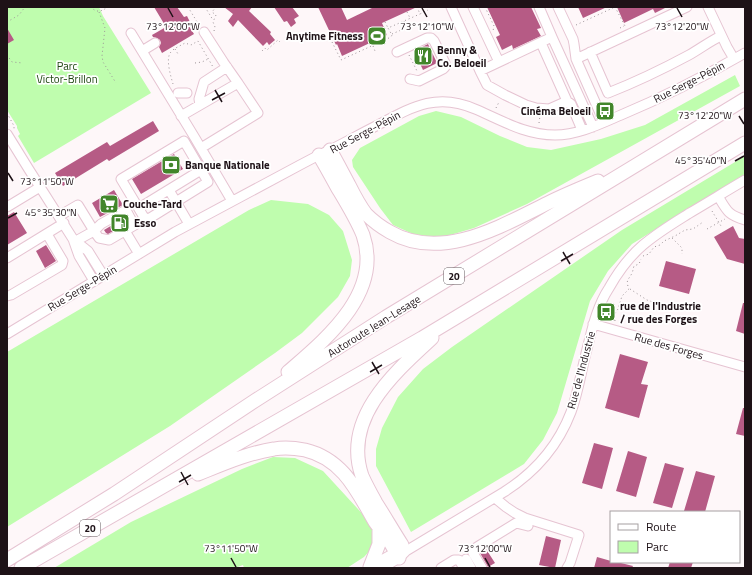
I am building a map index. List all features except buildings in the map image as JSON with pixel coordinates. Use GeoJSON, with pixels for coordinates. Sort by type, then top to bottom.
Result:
{"type":"FeatureCollection","features":[{"type":"Feature","properties":{"kind":"highway","name":"Autoroute Jean-Lesage"},"geometry":{"type":"LineString","coordinates":[[7,560],[114,494],[256,400],[386,317],[745,99]]}},
{"type":"Feature","properties":{"kind":"highway","name":"20"},"geometry":{"type":"LineString","coordinates":[[21,568],[354,378],[745,143]]}},
{"type":"Feature","properties":{"kind":"highway"},"geometry":{"type":"LineString","coordinates":[[325,153],[363,210],[372,220],[382,228],[400,238],[428,244],[455,242],[471,238],[654,155]]}},
{"type":"Feature","properties":{"kind":"highway"},"geometry":{"type":"LineString","coordinates":[[256,400],[314,349],[334,329],[354,303],[364,281],[366,260],[363,236],[325,153]]}},
{"type":"Feature","properties":{"kind":"highway"},"geometry":{"type":"LineString","coordinates":[[400,554],[362,476],[358,452],[360,433],[370,407],[387,383],[408,360],[452,320]]}},
{"type":"Feature","properties":{"kind":"highway"},"geometry":{"type":"LineString","coordinates":[[159,488],[266,450],[280,448],[299,449],[318,454],[340,469],[352,483],[379,528],[400,554]]}},
{"type":"Feature","properties":{"kind":"highway"},"geometry":{"type":"LineString","coordinates":[[373,568],[379,544],[379,528]]}},
{"type":"Feature","properties":{"kind":"street"},"geometry":{"type":"LineString","coordinates":[[451,7],[487,84],[505,95],[536,108],[549,109],[568,101]]}},
{"type":"Feature","properties":{"kind":"street"},"geometry":{"type":"LineString","coordinates":[[473,7],[499,62]]}},
{"type":"Feature","properties":{"kind":"street"},"geometry":{"type":"LineString","coordinates":[[538,7],[593,127]]}},
{"type":"Feature","properties":{"kind":"street"},"geometry":{"type":"LineString","coordinates":[[558,7],[574,44],[576,59],[604,122]]}},
{"type":"Feature","properties":{"kind":"street"},"geometry":{"type":"LineString","coordinates":[[576,59],[687,7]]}},
{"type":"Feature","properties":{"kind":"street"},"geometry":{"type":"LineString","coordinates":[[708,7],[721,36],[734,59]]}},
{"type":"Feature","properties":{"kind":"street"},"geometry":{"type":"LineString","coordinates":[[201,148],[258,113],[227,67],[206,32]]}},
{"type":"Feature","properties":{"kind":"street"},"geometry":{"type":"LineString","coordinates":[[131,33],[232,201]]}},
{"type":"Feature","properties":{"kind":"street"},"geometry":{"type":"LineString","coordinates":[[590,52],[608,93],[659,70],[721,36]]}},
{"type":"Feature","properties":{"kind":"street"},"geometry":{"type":"LineString","coordinates":[[480,71],[552,37]]}},
{"type":"Feature","properties":{"kind":"street"},"geometry":{"type":"LineString","coordinates":[[397,52],[430,38],[434,41],[445,67],[443,70],[419,81],[410,78]]}},
{"type":"Feature","properties":{"kind":"street"},"geometry":{"type":"LineString","coordinates":[[142,51],[155,43]]}},
{"type":"Feature","properties":{"kind":"street"},"geometry":{"type":"LineString","coordinates":[[541,43],[582,130]]}},
{"type":"Feature","properties":{"kind":"street","name":"Rue Serge-Pépin"},"geometry":{"type":"LineString","coordinates":[[8,330],[189,224],[401,112],[432,102],[452,102],[464,104],[508,125],[534,133],[555,135],[568,134],[593,127],[668,94],[702,77],[745,52]]}},
{"type":"Feature","properties":{"kind":"street"},"geometry":{"type":"LineString","coordinates":[[200,105],[199,99],[204,82],[227,67]]}},
{"type":"Feature","properties":{"kind":"street"},"geometry":{"type":"LineString","coordinates":[[181,116],[238,83]]}},
{"type":"Feature","properties":{"kind":"street"},"geometry":{"type":"LineString","coordinates":[[10,132],[40,187],[74,241],[79,256],[94,281]]}},
{"type":"Feature","properties":{"kind":"street"},"geometry":{"type":"LineString","coordinates":[[7,258],[46,234],[78,205],[99,238],[109,240],[145,219],[150,218],[208,182],[184,141],[121,179],[145,219]]}},
{"type":"Feature","properties":{"kind":"street"},"geometry":{"type":"LineString","coordinates":[[139,208],[201,170]]}},
{"type":"Feature","properties":{"kind":"street","name":"Rue de l'Industrie"},"geometry":{"type":"LineString","coordinates":[[373,568],[496,498],[534,469],[547,454],[561,433],[570,413],[574,403],[598,309],[606,292],[619,272],[644,244],[662,230],[745,180]]}},
{"type":"Feature","properties":{"kind":"street"},"geometry":{"type":"LineString","coordinates":[[7,207],[40,187]]}},
{"type":"Feature","properties":{"kind":"street"},"geometry":{"type":"LineString","coordinates":[[169,190],[189,224]]}},
{"type":"Feature","properties":{"kind":"street"},"geometry":{"type":"LineString","coordinates":[[718,196],[732,215],[745,220]]}},
{"type":"Feature","properties":{"kind":"street"},"geometry":{"type":"LineString","coordinates":[[74,241],[94,231],[101,224],[126,210],[134,225]]}},
{"type":"Feature","properties":{"kind":"street"},"geometry":{"type":"LineString","coordinates":[[116,216],[139,254]]}},
{"type":"Feature","properties":{"kind":"street"},"geometry":{"type":"LineString","coordinates":[[7,296],[62,265],[63,261],[46,234]]}},
{"type":"Feature","properties":{"kind":"street"},"geometry":{"type":"LineString","coordinates":[[74,241],[88,251],[103,275]]}},
{"type":"Feature","properties":{"kind":"street","name":"Rue des Forges"},"geometry":{"type":"LineString","coordinates":[[593,324],[745,367]]}},
{"type":"Feature","properties":{"kind":"street"},"geometry":{"type":"LineString","coordinates":[[496,498],[506,507],[525,518],[579,534],[567,568]]}},
{"type":"Feature","properties":{"kind":"street"},"geometry":{"type":"LineString","coordinates":[[482,568],[473,553],[477,547],[516,523],[528,526]]}},
{"type":"Feature","properties":{"kind":"street"},"geometry":{"type":"LineString","coordinates":[[441,568],[454,560],[459,560],[471,568]]}},
{"type":"Feature","properties":{"kind":"path"},"geometry":{"type":"LineString","coordinates":[[7,22],[19,15],[25,7]]}},
{"type":"Feature","properties":{"kind":"path"},"geometry":{"type":"LineString","coordinates":[[90,7],[99,12],[108,7]]}},
{"type":"Feature","properties":{"kind":"path"},"geometry":{"type":"LineString","coordinates":[[188,7],[206,32],[215,30],[214,21],[206,7]]}},
{"type":"Feature","properties":{"kind":"path"},"geometry":{"type":"LineString","coordinates":[[214,21],[216,15],[212,12],[216,7]]}},
{"type":"Feature","properties":{"kind":"path"},"geometry":{"type":"LineString","coordinates":[[417,7],[420,14]]}},
{"type":"Feature","properties":{"kind":"path"},"geometry":{"type":"LineString","coordinates":[[485,7],[494,26],[492,32]]}},
{"type":"Feature","properties":{"kind":"path"},"geometry":{"type":"LineString","coordinates":[[575,26],[615,7],[624,26],[627,28]]}},
{"type":"Feature","properties":{"kind":"path"},"geometry":{"type":"LineString","coordinates":[[388,28],[428,10]]}},
{"type":"Feature","properties":{"kind":"path"},"geometry":{"type":"LineString","coordinates":[[99,12],[105,28],[102,56],[103,62],[116,83]]}},
{"type":"Feature","properties":{"kind":"path"},"geometry":{"type":"LineString","coordinates":[[407,12],[410,18]]}},
{"type":"Feature","properties":{"kind":"path"},"geometry":{"type":"LineString","coordinates":[[214,21],[218,22]]}},
{"type":"Feature","properties":{"kind":"path"},"geometry":{"type":"LineString","coordinates":[[332,42],[341,60],[391,37],[407,27],[404,21]]}},
{"type":"Feature","properties":{"kind":"path"},"geometry":{"type":"LineString","coordinates":[[385,22],[392,35]]}},
{"type":"Feature","properties":{"kind":"path"},"geometry":{"type":"LineString","coordinates":[[620,28],[624,26]]}},
{"type":"Feature","properties":{"kind":"path"},"geometry":{"type":"LineString","coordinates":[[262,51],[265,48],[267,50],[278,40],[280,42]]}},
{"type":"Feature","properties":{"kind":"path"},"geometry":{"type":"LineString","coordinates":[[179,91],[168,59],[170,53],[185,43],[191,45],[198,41],[215,70]]}},
{"type":"Feature","properties":{"kind":"path"},"geometry":{"type":"LineString","coordinates":[[372,46],[375,51]]}},
{"type":"Feature","properties":{"kind":"path"},"geometry":{"type":"LineString","coordinates":[[175,49],[178,54]]}},
{"type":"Feature","properties":{"kind":"path"},"geometry":{"type":"LineString","coordinates":[[408,53],[417,72]]}},
{"type":"Feature","properties":{"kind":"path"},"geometry":{"type":"LineString","coordinates":[[7,55],[12,62],[23,63]]}},
{"type":"Feature","properties":{"kind":"path"},"geometry":{"type":"LineString","coordinates":[[195,63],[208,59]]}},
{"type":"Feature","properties":{"kind":"path"},"geometry":{"type":"LineString","coordinates":[[496,108],[499,102]]}},
{"type":"Feature","properties":{"kind":"path"},"geometry":{"type":"LineString","coordinates":[[7,113],[14,126],[10,132]]}},
{"type":"Feature","properties":{"kind":"path"},"geometry":{"type":"LineString","coordinates":[[539,123],[540,117]]}},
{"type":"Feature","properties":{"kind":"path"},"geometry":{"type":"LineString","coordinates":[[712,211],[721,226]]}},
{"type":"Feature","properties":{"kind":"path"},"geometry":{"type":"LineString","coordinates":[[707,230],[728,217]]}},
{"type":"Feature","properties":{"kind":"path"},"geometry":{"type":"LineString","coordinates":[[653,302],[647,300],[629,288],[627,281],[634,266],[640,264],[642,257],[649,254],[654,247],[660,245],[664,240],[672,238],[685,230],[692,229],[703,222]]}},
{"type":"Feature","properties":{"kind":"path"},"geometry":{"type":"LineString","coordinates":[[672,238],[682,248],[682,254]]}},
{"type":"Feature","properties":{"kind":"path"},"geometry":{"type":"LineString","coordinates":[[615,321],[614,315],[618,309],[622,296],[629,288]]}},
{"type":"Feature","properties":{"kind":"green space","name":"Parc Victor-Brillon"},"geometry":{"type":"Polygon","coordinates":[[[7,7],[99,7],[103,16],[151,93],[34,163],[18,136],[20,134],[17,126],[7,110],[7,7]]]}},
{"type":"Feature","properties":{"kind":"green space"},"geometry":{"type":"Polygon","coordinates":[[[735,75],[740,86],[527,204],[474,228],[440,238],[413,234],[393,225],[353,167],[352,160],[360,148],[419,116],[436,111],[461,117],[527,147],[551,150],[601,139],[645,125],[735,75]]]}},
{"type":"Feature","properties":{"kind":"green space"},"geometry":{"type":"Polygon","coordinates":[[[745,156],[745,174],[632,244],[608,271],[590,301],[557,413],[543,440],[524,464],[411,532],[376,466],[376,449],[382,428],[398,397],[423,369],[452,347],[622,230],[745,156]]]}},
{"type":"Feature","properties":{"kind":"green space"},"geometry":{"type":"Polygon","coordinates":[[[271,200],[308,204],[329,215],[343,231],[352,260],[350,276],[338,297],[302,333],[170,426],[7,527],[7,352],[249,210],[271,200]]]}},
{"type":"Feature","properties":{"kind":"green space"},"geometry":{"type":"Polygon","coordinates":[[[273,457],[295,458],[323,471],[369,521],[374,531],[373,547],[364,557],[347,568],[244,568],[243,565],[235,568],[54,568],[131,522],[242,469],[273,457]]]}},
{"type":"Feature","properties":{"kind":"place","name":"Anytime Fitness"},"geometry":{"type":"Point","coordinates":[377,36]}},
{"type":"Feature","properties":{"kind":"place","name":"Benny & Co. Beloeil"},"geometry":{"type":"Point","coordinates":[423,56]}},
{"type":"Feature","properties":{"kind":"place","name":"Cinéma Beloeil"},"geometry":{"type":"Point","coordinates":[605,111]}},
{"type":"Feature","properties":{"kind":"place","name":"Banque Nationale"},"geometry":{"type":"Point","coordinates":[171,165]}},
{"type":"Feature","properties":{"kind":"place","name":"Couche-Tard"},"geometry":{"type":"Point","coordinates":[109,204]}},
{"type":"Feature","properties":{"kind":"place","name":"Esso"},"geometry":{"type":"Point","coordinates":[120,223]}},
{"type":"Feature","properties":{"kind":"place","name":"rue de l'Industrie / rue des Forges"},"geometry":{"type":"Point","coordinates":[606,312]}}]}
